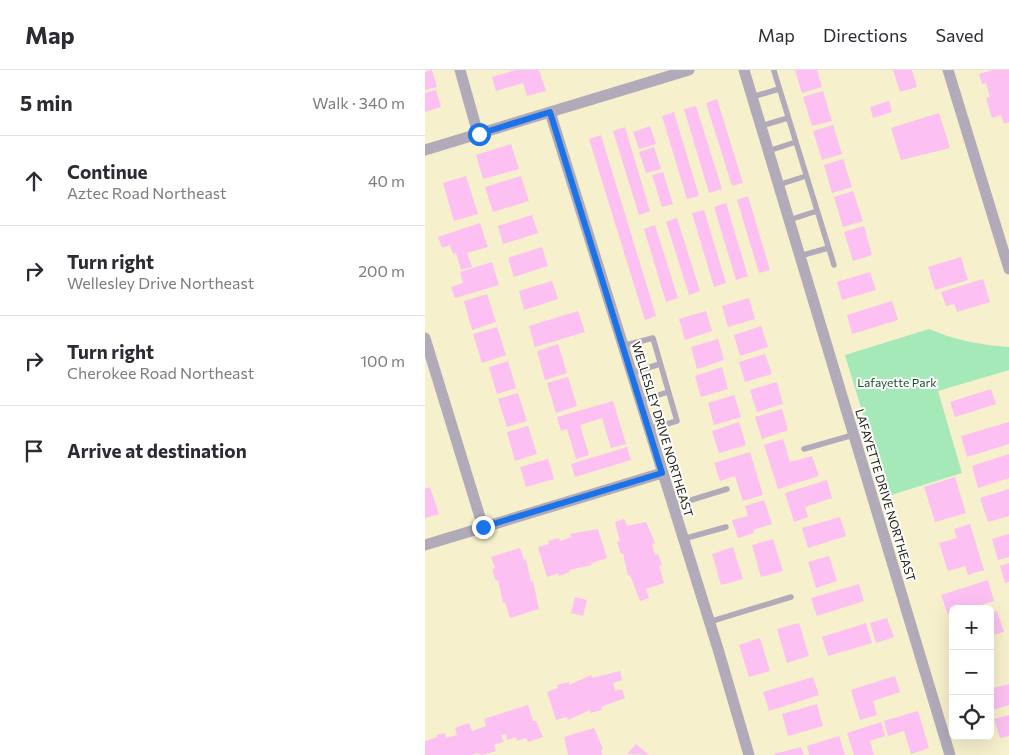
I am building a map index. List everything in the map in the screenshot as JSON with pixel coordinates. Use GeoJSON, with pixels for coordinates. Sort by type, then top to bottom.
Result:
{"type":"FeatureCollection","features":[{"type":"Feature","properties":{"kind":"street"},"geometry":{"type":"LineString","coordinates":[[459,70],[479,134]]}},
{"type":"Feature","properties":{"kind":"street"},"geometry":{"type":"LineString","coordinates":[[425,150],[689,70]]}},
{"type":"Feature","properties":{"kind":"street","name":"LAFAYETTE DRIVE NORTHEAST"},"geometry":{"type":"LineString","coordinates":[[744,70],[951,755]]}},
{"type":"Feature","properties":{"kind":"street"},"geometry":{"type":"LineString","coordinates":[[948,70],[1009,269]]}},
{"type":"Feature","properties":{"kind":"street","name":"WELLESLEY DRIVE NORTHEAST"},"geometry":{"type":"LineString","coordinates":[[550,112],[749,755]]}},
{"type":"Feature","properties":{"kind":"street"},"geometry":{"type":"LineString","coordinates":[[425,338],[483,527]]}},
{"type":"Feature","properties":{"kind":"street"},"geometry":{"type":"LineString","coordinates":[[425,545],[662,473]]}},
{"type":"Feature","properties":{"kind":"lane"},"geometry":{"type":"LineString","coordinates":[[774,71],[834,265]]}},
{"type":"Feature","properties":{"kind":"lane"},"geometry":{"type":"LineString","coordinates":[[752,97],[779,88]]}},
{"type":"Feature","properties":{"kind":"lane"},"geometry":{"type":"LineString","coordinates":[[761,126],[788,118]]}},
{"type":"Feature","properties":{"kind":"lane"},"geometry":{"type":"LineString","coordinates":[[768,151],[796,142]]}},
{"type":"Feature","properties":{"kind":"lane"},"geometry":{"type":"LineString","coordinates":[[778,185],[806,176]]}},
{"type":"Feature","properties":{"kind":"lane"},"geometry":{"type":"LineString","coordinates":[[789,220],[817,211]]}},
{"type":"Feature","properties":{"kind":"lane"},"geometry":{"type":"LineString","coordinates":[[800,256],[828,248]]}},
{"type":"Feature","properties":{"kind":"lane"},"geometry":{"type":"LineString","coordinates":[[623,346],[653,338],[677,421],[649,429]]}},
{"type":"Feature","properties":{"kind":"lane"},"geometry":{"type":"LineString","coordinates":[[631,373],[660,364]]}},
{"type":"Feature","properties":{"kind":"lane"},"geometry":{"type":"LineString","coordinates":[[640,401],[669,392]]}},
{"type":"Feature","properties":{"kind":"lane"},"geometry":{"type":"LineString","coordinates":[[804,449],[853,435]]}},
{"type":"Feature","properties":{"kind":"lane"},"geometry":{"type":"LineString","coordinates":[[672,506],[727,489]]}},
{"type":"Feature","properties":{"kind":"lane"},"geometry":{"type":"LineString","coordinates":[[683,539],[726,527]]}},
{"type":"Feature","properties":{"kind":"lane"},"geometry":{"type":"LineString","coordinates":[[709,622],[791,596]]}},
{"type":"Feature","properties":{"kind":"green space","name":"Lafayette Park"},"geometry":{"type":"Polygon","coordinates":[[[929,329],[968,341],[1009,347],[1009,370],[938,391],[962,473],[888,496],[845,355],[929,329]]]}},
{"type":"Feature","properties":{"kind":"building"},"geometry":{"type":"Polygon","coordinates":[[[432,70],[437,87],[425,90],[425,72],[432,70]]]}},
{"type":"Feature","properties":{"kind":"building"},"geometry":{"type":"Polygon","coordinates":[[[516,70],[539,70],[546,91],[527,96],[523,83],[496,91],[492,77],[516,70]]]}},
{"type":"Feature","properties":{"kind":"building"},"geometry":{"type":"Polygon","coordinates":[[[795,70],[817,70],[822,87],[802,93],[795,70]]]}},
{"type":"Feature","properties":{"kind":"building"},"geometry":{"type":"Polygon","coordinates":[[[893,70],[912,70],[917,87],[900,92],[893,70]]]}},
{"type":"Feature","properties":{"kind":"building"},"geometry":{"type":"Polygon","coordinates":[[[993,70],[1009,70],[1009,122],[1004,124],[1001,115],[992,118],[986,98],[990,97],[986,83],[982,84],[979,74],[993,70]]]}},
{"type":"Feature","properties":{"kind":"building"},"geometry":{"type":"Polygon","coordinates":[[[436,90],[441,107],[425,112],[425,93],[436,90]]]}},
{"type":"Feature","properties":{"kind":"building"},"geometry":{"type":"Polygon","coordinates":[[[823,91],[832,121],[812,126],[803,97],[823,91]]]}},
{"type":"Feature","properties":{"kind":"building"},"geometry":{"type":"Polygon","coordinates":[[[717,99],[743,183],[732,186],[706,103],[717,99]]]}},
{"type":"Feature","properties":{"kind":"building"},"geometry":{"type":"Polygon","coordinates":[[[889,101],[892,112],[873,118],[870,107],[889,101]]]}},
{"type":"Feature","properties":{"kind":"building"},"geometry":{"type":"Polygon","coordinates":[[[696,106],[722,189],[709,193],[684,109],[696,106]]]}},
{"type":"Feature","properties":{"kind":"building"},"geometry":{"type":"Polygon","coordinates":[[[674,112],[699,196],[687,199],[662,116],[674,112]]]}},
{"type":"Feature","properties":{"kind":"building"},"geometry":{"type":"Polygon","coordinates":[[[939,113],[950,148],[901,160],[891,128],[939,113]]]}},
{"type":"Feature","properties":{"kind":"building"},"geometry":{"type":"Polygon","coordinates":[[[833,125],[842,154],[822,160],[813,131],[833,125]]]}},
{"type":"Feature","properties":{"kind":"building"},"geometry":{"type":"Polygon","coordinates":[[[650,126],[656,144],[639,149],[633,132],[650,126]]]}},
{"type":"Feature","properties":{"kind":"building"},"geometry":{"type":"Polygon","coordinates":[[[625,127],[650,211],[639,215],[613,131],[625,127]]]}},
{"type":"Feature","properties":{"kind":"building"},"geometry":{"type":"Polygon","coordinates":[[[601,135],[656,316],[645,320],[589,139],[601,135]]]}},
{"type":"Feature","properties":{"kind":"building"},"geometry":{"type":"Polygon","coordinates":[[[511,144],[519,169],[483,179],[476,155],[511,144]]]}},
{"type":"Feature","properties":{"kind":"building"},"geometry":{"type":"Polygon","coordinates":[[[654,147],[661,169],[646,173],[639,152],[654,147]]]}},
{"type":"Feature","properties":{"kind":"building"},"geometry":{"type":"Polygon","coordinates":[[[843,159],[852,187],[832,193],[824,165],[843,159]]]}},
{"type":"Feature","properties":{"kind":"building"},"geometry":{"type":"Polygon","coordinates":[[[663,172],[673,204],[662,207],[652,175],[663,172]]]}},
{"type":"Feature","properties":{"kind":"building"},"geometry":{"type":"Polygon","coordinates":[[[466,176],[478,214],[454,221],[443,183],[466,176]]]}},
{"type":"Feature","properties":{"kind":"building"},"geometry":{"type":"Polygon","coordinates":[[[521,176],[529,201],[493,212],[485,187],[521,176]]]}},
{"type":"Feature","properties":{"kind":"building"},"geometry":{"type":"Polygon","coordinates":[[[853,191],[863,221],[843,227],[834,197],[853,191]]]}},
{"type":"Feature","properties":{"kind":"building"},"geometry":{"type":"Polygon","coordinates":[[[748,196],[770,270],[759,273],[737,200],[748,196]]]}},
{"type":"Feature","properties":{"kind":"building"},"geometry":{"type":"Polygon","coordinates":[[[726,203],[748,276],[736,280],[714,207],[726,203]]]}},
{"type":"Feature","properties":{"kind":"building"},"geometry":{"type":"Polygon","coordinates":[[[704,210],[726,283],[714,287],[692,213],[704,210]]]}},
{"type":"Feature","properties":{"kind":"building"},"geometry":{"type":"Polygon","coordinates":[[[532,215],[538,233],[503,244],[498,226],[532,215]]]}},
{"type":"Feature","properties":{"kind":"building"},"geometry":{"type":"Polygon","coordinates":[[[677,218],[700,291],[689,295],[666,222],[677,218]]]}},
{"type":"Feature","properties":{"kind":"building"},"geometry":{"type":"Polygon","coordinates":[[[480,223],[488,247],[467,253],[472,267],[461,270],[456,253],[453,254],[450,245],[442,248],[438,237],[480,223]]]}},
{"type":"Feature","properties":{"kind":"building"},"geometry":{"type":"Polygon","coordinates":[[[655,225],[678,298],[666,302],[644,229],[655,225]]]}},
{"type":"Feature","properties":{"kind":"building"},"geometry":{"type":"Polygon","coordinates":[[[864,226],[872,255],[853,261],[844,232],[864,226]]]}},
{"type":"Feature","properties":{"kind":"building"},"geometry":{"type":"Polygon","coordinates":[[[542,247],[548,266],[514,277],[508,258],[542,247]]]}},
{"type":"Feature","properties":{"kind":"building"},"geometry":{"type":"Polygon","coordinates":[[[961,257],[968,280],[935,290],[928,267],[961,257]]]}},
{"type":"Feature","properties":{"kind":"building"},"geometry":{"type":"Polygon","coordinates":[[[492,262],[499,285],[455,298],[451,287],[463,283],[460,272],[492,262]]]}},
{"type":"Feature","properties":{"kind":"building"},"geometry":{"type":"Polygon","coordinates":[[[870,272],[876,290],[842,300],[837,282],[870,272]]]}},
{"type":"Feature","properties":{"kind":"building"},"geometry":{"type":"Polygon","coordinates":[[[983,279],[990,302],[957,312],[954,304],[946,306],[941,292],[983,279]]]}},
{"type":"Feature","properties":{"kind":"building"},"geometry":{"type":"Polygon","coordinates":[[[552,281],[558,299],[524,310],[519,291],[552,281]]]}},
{"type":"Feature","properties":{"kind":"building"},"geometry":{"type":"Polygon","coordinates":[[[487,294],[496,322],[472,330],[464,301],[487,294]]]}},
{"type":"Feature","properties":{"kind":"building"},"geometry":{"type":"Polygon","coordinates":[[[749,298],[755,319],[728,327],[722,306],[749,298]]]}},
{"type":"Feature","properties":{"kind":"building"},"geometry":{"type":"Polygon","coordinates":[[[892,301],[898,320],[852,334],[847,315],[892,301]]]}},
{"type":"Feature","properties":{"kind":"building"},"geometry":{"type":"Polygon","coordinates":[[[578,311],[585,332],[535,347],[529,326],[578,311]]]}},
{"type":"Feature","properties":{"kind":"building"},"geometry":{"type":"Polygon","coordinates":[[[706,311],[712,331],[685,340],[679,319],[706,311]]]}},
{"type":"Feature","properties":{"kind":"building"},"geometry":{"type":"Polygon","coordinates":[[[761,326],[768,347],[740,356],[734,335],[761,326]]]}},
{"type":"Feature","properties":{"kind":"building"},"geometry":{"type":"Polygon","coordinates":[[[497,327],[506,355],[482,363],[473,334],[497,327]]]}},
{"type":"Feature","properties":{"kind":"building"},"geometry":{"type":"Polygon","coordinates":[[[718,339],[724,360],[697,369],[691,347],[718,339]]]}},
{"type":"Feature","properties":{"kind":"building"},"geometry":{"type":"Polygon","coordinates":[[[558,344],[567,373],[545,380],[537,351],[558,344]]]}},
{"type":"Feature","properties":{"kind":"building"},"geometry":{"type":"Polygon","coordinates":[[[765,354],[772,374],[745,382],[739,362],[765,354]]]}},
{"type":"Feature","properties":{"kind":"building"},"geometry":{"type":"Polygon","coordinates":[[[508,361],[516,388],[497,394],[489,367],[508,361]]]}},
{"type":"Feature","properties":{"kind":"building"},"geometry":{"type":"Polygon","coordinates":[[[722,367],[728,389],[701,397],[695,376],[722,367]]]}},
{"type":"Feature","properties":{"kind":"building"},"geometry":{"type":"Polygon","coordinates":[[[568,377],[577,406],[556,413],[547,383],[568,377]]]}},
{"type":"Feature","properties":{"kind":"building"},"geometry":{"type":"Polygon","coordinates":[[[777,382],[783,404],[757,412],[750,390],[777,382]]]}},
{"type":"Feature","properties":{"kind":"building"},"geometry":{"type":"Polygon","coordinates":[[[991,389],[996,404],[955,417],[950,402],[991,389]]]}},
{"type":"Feature","properties":{"kind":"building"},"geometry":{"type":"Polygon","coordinates":[[[518,393],[527,421],[507,427],[498,399],[518,393]]]}},
{"type":"Feature","properties":{"kind":"building"},"geometry":{"type":"Polygon","coordinates":[[[734,395],[741,417],[714,425],[708,403],[734,395]]]}},
{"type":"Feature","properties":{"kind":"building"},"geometry":{"type":"Polygon","coordinates":[[[613,401],[626,444],[611,448],[602,418],[580,425],[589,455],[576,459],[567,429],[561,431],[557,417],[613,401]]]}},
{"type":"Feature","properties":{"kind":"building"},"geometry":{"type":"Polygon","coordinates":[[[782,409],[788,430],[762,439],[755,417],[782,409]]]}},
{"type":"Feature","properties":{"kind":"building"},"geometry":{"type":"Polygon","coordinates":[[[739,422],[746,445],[719,453],[712,431],[739,422]]]}},
{"type":"Feature","properties":{"kind":"building"},"geometry":{"type":"Polygon","coordinates":[[[1009,422],[1009,444],[967,457],[961,436],[1009,422]]]}},
{"type":"Feature","properties":{"kind":"building"},"geometry":{"type":"Polygon","coordinates":[[[528,426],[537,454],[515,461],[507,432],[528,426]]]}},
{"type":"Feature","properties":{"kind":"building"},"geometry":{"type":"Polygon","coordinates":[[[783,439],[790,462],[812,456],[819,476],[778,489],[764,445],[783,439]]]}},
{"type":"Feature","properties":{"kind":"building"},"geometry":{"type":"Polygon","coordinates":[[[627,447],[631,460],[575,477],[571,464],[627,447]]]}},
{"type":"Feature","properties":{"kind":"building"},"geometry":{"type":"Polygon","coordinates":[[[750,452],[763,495],[743,501],[735,476],[720,481],[714,463],[750,452]]]}},
{"type":"Feature","properties":{"kind":"building"},"geometry":{"type":"Polygon","coordinates":[[[1009,454],[1009,478],[978,488],[972,466],[1009,454]]]}},
{"type":"Feature","properties":{"kind":"building"},"geometry":{"type":"Polygon","coordinates":[[[548,459],[554,479],[526,487],[520,467],[548,459]]]}},
{"type":"Feature","properties":{"kind":"building"},"geometry":{"type":"Polygon","coordinates":[[[955,477],[966,513],[935,522],[924,487],[955,477]]]}},
{"type":"Feature","properties":{"kind":"building"},"geometry":{"type":"Polygon","coordinates":[[[827,480],[832,498],[805,507],[808,517],[794,522],[785,493],[827,480]]]}},
{"type":"Feature","properties":{"kind":"building"},"geometry":{"type":"Polygon","coordinates":[[[430,487],[439,514],[425,518],[425,489],[430,487]]]}},
{"type":"Feature","properties":{"kind":"building"},"geometry":{"type":"Polygon","coordinates":[[[1009,489],[1009,516],[988,522],[980,498],[1009,489]]]}},
{"type":"Feature","properties":{"kind":"building"},"geometry":{"type":"Polygon","coordinates":[[[764,500],[772,524],[753,530],[754,533],[738,538],[732,520],[748,516],[745,506],[764,500]]]}},
{"type":"Feature","properties":{"kind":"building"},"geometry":{"type":"Polygon","coordinates":[[[840,517],[846,536],[808,548],[802,528],[840,517]]]}},
{"type":"Feature","properties":{"kind":"building"},"geometry":{"type":"Polygon","coordinates":[[[624,519],[627,526],[646,522],[655,543],[652,544],[655,555],[658,554],[662,565],[659,566],[664,583],[646,589],[649,598],[640,601],[630,575],[628,576],[623,553],[621,554],[617,542],[620,541],[615,522],[624,519]]]}},
{"type":"Feature","properties":{"kind":"building"},"geometry":{"type":"Polygon","coordinates":[[[970,524],[984,570],[968,575],[965,566],[948,571],[939,543],[957,538],[954,529],[970,524]]]}},
{"type":"Feature","properties":{"kind":"building"},"geometry":{"type":"Polygon","coordinates":[[[598,529],[607,558],[591,563],[592,565],[569,570],[570,572],[559,576],[558,573],[547,577],[538,547],[549,544],[548,541],[559,538],[560,541],[571,537],[570,534],[598,529]]]}},
{"type":"Feature","properties":{"kind":"building"},"geometry":{"type":"Polygon","coordinates":[[[1009,534],[1009,557],[998,560],[992,539],[1009,534]]]}},
{"type":"Feature","properties":{"kind":"building"},"geometry":{"type":"Polygon","coordinates":[[[773,539],[783,571],[761,577],[752,545],[773,539]]]}},
{"type":"Feature","properties":{"kind":"building"},"geometry":{"type":"Polygon","coordinates":[[[733,547],[743,579],[721,585],[712,554],[733,547]]]}},
{"type":"Feature","properties":{"kind":"building"},"geometry":{"type":"Polygon","coordinates":[[[520,548],[524,560],[526,559],[531,582],[533,581],[539,609],[510,618],[505,602],[503,603],[498,580],[496,581],[492,569],[495,568],[491,557],[520,548]]]}},
{"type":"Feature","properties":{"kind":"building"},"geometry":{"type":"Polygon","coordinates":[[[829,556],[837,581],[816,588],[808,562],[829,556]]]}},
{"type":"Feature","properties":{"kind":"building"},"geometry":{"type":"Polygon","coordinates":[[[1009,563],[1009,582],[1005,583],[1000,566],[1009,563]]]}},
{"type":"Feature","properties":{"kind":"building"},"geometry":{"type":"Polygon","coordinates":[[[988,580],[994,601],[982,605],[949,605],[948,615],[941,595],[988,580]]]}},
{"type":"Feature","properties":{"kind":"building"},"geometry":{"type":"Polygon","coordinates":[[[859,584],[864,601],[817,616],[811,598],[859,584]]]}},
{"type":"Feature","properties":{"kind":"building"},"geometry":{"type":"Polygon","coordinates":[[[575,597],[587,600],[583,616],[571,613],[575,597]]]}},
{"type":"Feature","properties":{"kind":"building"},"geometry":{"type":"Polygon","coordinates":[[[997,611],[1004,632],[994,635],[994,612],[997,611]]]}},
{"type":"Feature","properties":{"kind":"building"},"geometry":{"type":"Polygon","coordinates":[[[887,618],[894,637],[876,643],[870,623],[887,618]]]}},
{"type":"Feature","properties":{"kind":"building"},"geometry":{"type":"Polygon","coordinates":[[[799,623],[809,656],[787,663],[777,629],[799,623]]]}},
{"type":"Feature","properties":{"kind":"building"},"geometry":{"type":"Polygon","coordinates":[[[866,623],[872,643],[828,656],[822,637],[866,623]]]}},
{"type":"Feature","properties":{"kind":"building"},"geometry":{"type":"Polygon","coordinates":[[[760,638],[770,671],[749,677],[739,645],[760,638]]]}},
{"type":"Feature","properties":{"kind":"building"},"geometry":{"type":"Polygon","coordinates":[[[620,671],[622,680],[613,683],[615,691],[622,689],[625,698],[601,707],[602,710],[590,713],[590,710],[568,720],[567,717],[556,720],[547,692],[558,688],[557,685],[569,682],[569,685],[591,675],[592,678],[620,671]]]}},
{"type":"Feature","properties":{"kind":"building"},"geometry":{"type":"Polygon","coordinates":[[[895,676],[900,692],[873,701],[877,715],[860,720],[851,690],[895,676]]]}},
{"type":"Feature","properties":{"kind":"building"},"geometry":{"type":"Polygon","coordinates":[[[813,677],[819,695],[769,711],[763,692],[813,677]]]}},
{"type":"Feature","properties":{"kind":"building"},"geometry":{"type":"Polygon","coordinates":[[[1009,684],[1009,705],[994,710],[994,688],[1009,684]]]}},
{"type":"Feature","properties":{"kind":"building"},"geometry":{"type":"Polygon","coordinates":[[[817,704],[823,726],[788,736],[782,714],[817,704]]]}},
{"type":"Feature","properties":{"kind":"building"},"geometry":{"type":"Polygon","coordinates":[[[528,705],[533,721],[536,721],[543,737],[528,742],[526,738],[517,741],[516,737],[507,740],[506,734],[501,735],[504,742],[494,745],[496,751],[482,755],[478,753],[471,755],[425,755],[425,741],[437,737],[437,735],[445,733],[446,738],[457,735],[455,728],[469,723],[472,731],[486,726],[484,719],[528,705]]]}},
{"type":"Feature","properties":{"kind":"building"},"geometry":{"type":"Polygon","coordinates":[[[918,711],[929,748],[911,754],[904,731],[888,736],[884,721],[918,711]]]}},
{"type":"Feature","properties":{"kind":"building"},"geometry":{"type":"Polygon","coordinates":[[[1009,715],[1009,736],[1000,738],[994,719],[1009,715]]]}},
{"type":"Feature","properties":{"kind":"building"},"geometry":{"type":"Polygon","coordinates":[[[881,722],[885,736],[870,741],[874,755],[854,755],[847,733],[881,722]]]}},
{"type":"Feature","properties":{"kind":"building"},"geometry":{"type":"Polygon","coordinates":[[[594,728],[603,749],[601,750],[602,755],[568,755],[564,737],[594,728]]]}},
{"type":"Feature","properties":{"kind":"building"},"geometry":{"type":"Polygon","coordinates":[[[839,736],[845,755],[809,755],[807,746],[839,736]]]}},
{"type":"Feature","properties":{"kind":"building"},"geometry":{"type":"Polygon","coordinates":[[[636,744],[649,755],[627,754],[636,744]]]}},
{"type":"Feature","properties":{"kind":"building"},"geometry":{"type":"Polygon","coordinates":[[[801,747],[804,755],[774,755],[774,754],[801,747]]]}},
{"type":"Feature","properties":{"kind":"route"},"geometry":{"type":"LineString","coordinates":[[479,134],[550,112],[662,473],[483,527]]}}]}
